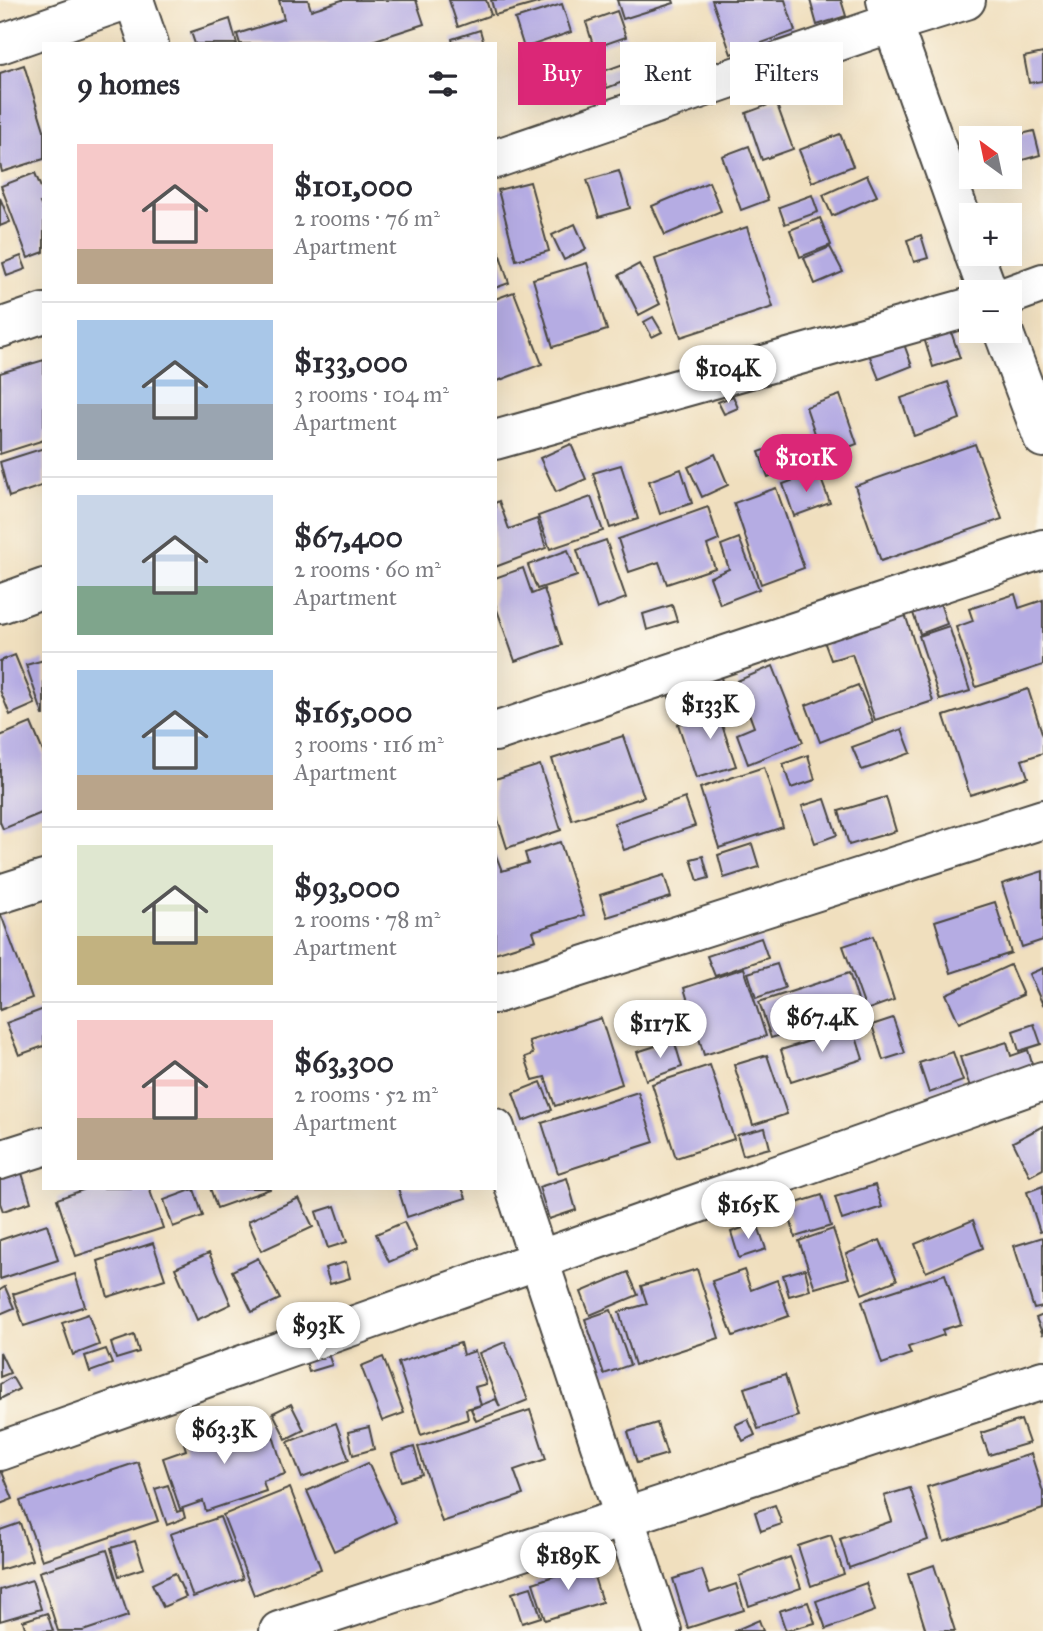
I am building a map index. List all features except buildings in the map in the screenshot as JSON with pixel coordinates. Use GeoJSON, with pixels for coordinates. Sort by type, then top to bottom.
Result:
{"type":"FeatureCollection","features":[{"type":"Feature","properties":{"kind":"street"},"geometry":{"type":"LineString","coordinates":[[0,44],[126,0]]}},
{"type":"Feature","properties":{"kind":"street"},"geometry":{"type":"LineString","coordinates":[[134,0],[148,42]]}},
{"type":"Feature","properties":{"kind":"street"},"geometry":{"type":"LineString","coordinates":[[497,158],[889,12],[966,0]]}},
{"type":"Feature","properties":{"kind":"street"},"geometry":{"type":"LineString","coordinates":[[889,12],[959,211]]}},
{"type":"Feature","properties":{"kind":"street"},"geometry":{"type":"LineString","coordinates":[[1022,291],[1043,283]]}},
{"type":"Feature","properties":{"kind":"street"},"geometry":{"type":"LineString","coordinates":[[497,439],[959,310]]}},
{"type":"Feature","properties":{"kind":"street"},"geometry":{"type":"LineString","coordinates":[[0,328],[42,314]]}},
{"type":"Feature","properties":{"kind":"street"},"geometry":{"type":"LineString","coordinates":[[1007,343],[1043,438]]}},
{"type":"Feature","properties":{"kind":"street"},"geometry":{"type":"LineString","coordinates":[[497,731],[1043,549]]}},
{"type":"Feature","properties":{"kind":"street"},"geometry":{"type":"LineString","coordinates":[[0,604],[42,588]]}},
{"type":"Feature","properties":{"kind":"street"},"geometry":{"type":"LineString","coordinates":[[497,993],[1043,820]]}},
{"type":"Feature","properties":{"kind":"street"},"geometry":{"type":"LineString","coordinates":[[0,894],[42,881]]}},
{"type":"Feature","properties":{"kind":"street"},"geometry":{"type":"LineString","coordinates":[[0,1451],[1043,1081]]}},
{"type":"Feature","properties":{"kind":"street"},"geometry":{"type":"LineString","coordinates":[[497,1134],[662,1631]]}},
{"type":"Feature","properties":{"kind":"street"},"geometry":{"type":"LineString","coordinates":[[0,1160],[42,1147]]}},
{"type":"Feature","properties":{"kind":"street"},"geometry":{"type":"LineString","coordinates":[[279,1631],[1043,1380]]}}]}
